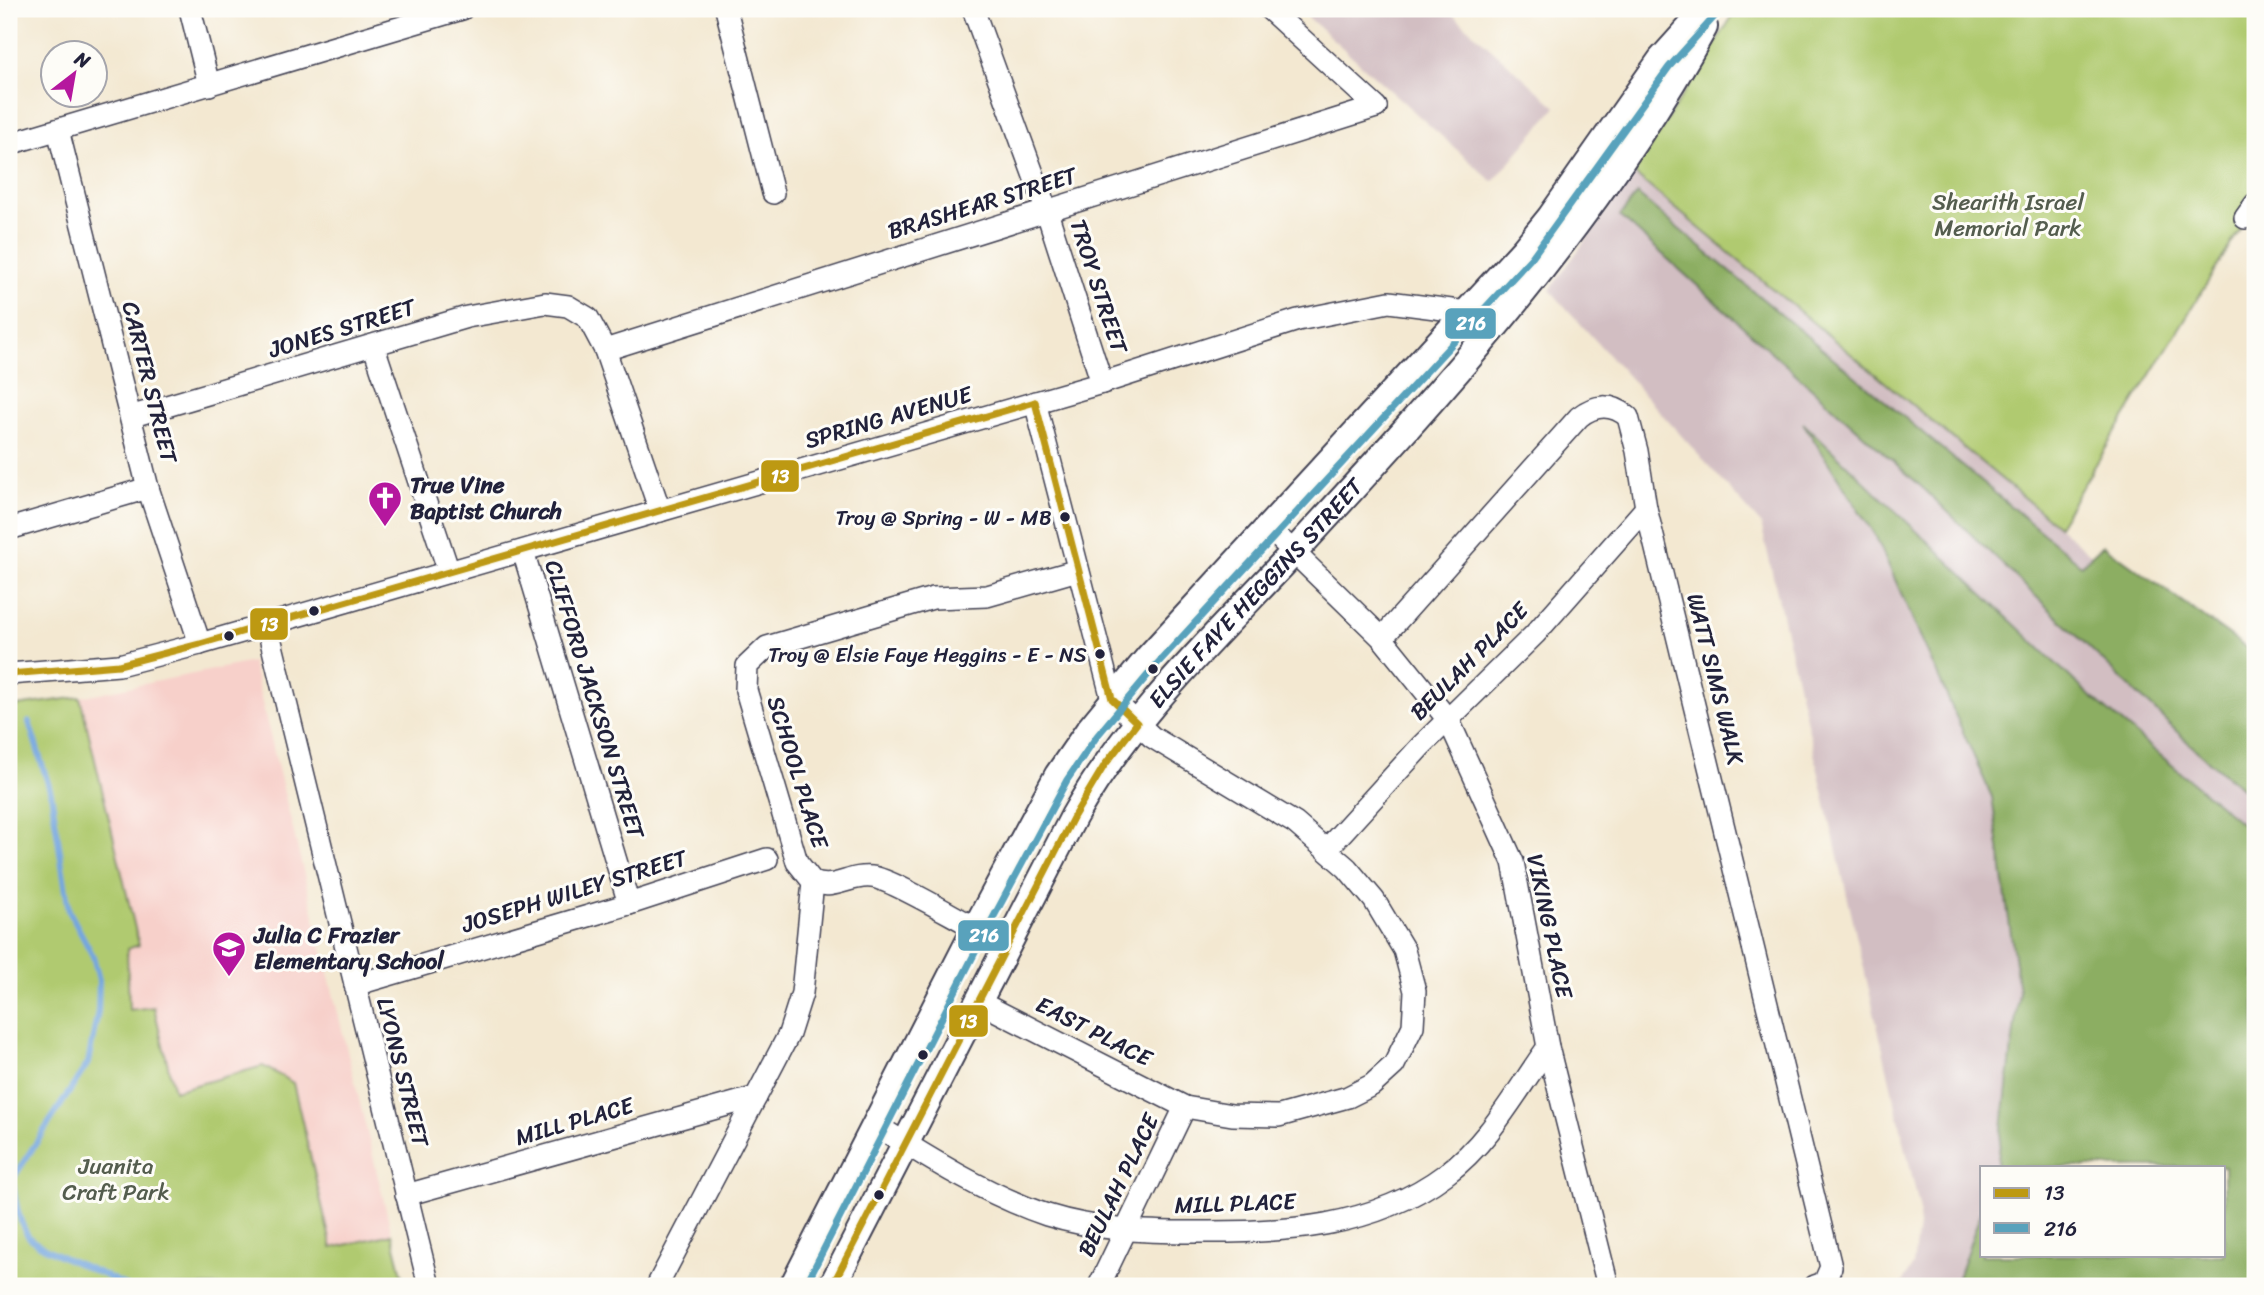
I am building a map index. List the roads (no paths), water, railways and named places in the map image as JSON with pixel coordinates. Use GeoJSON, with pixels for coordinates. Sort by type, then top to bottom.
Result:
{"type":"FeatureCollection","features":[{"type":"Feature","properties":{"kind":"main road","name":"ELSIE FAYE HEGGINS STREET"},"geometry":{"type":"LineString","coordinates":[[793,1286],[874,1124],[1058,775],[1111,699],[1550,218],[1661,60],[1707,9]]}},
{"type":"Feature","properties":{"kind":"main road","name":"ELSIE FAYE HEGGINS STREET"},"geometry":{"type":"LineString","coordinates":[[832,1286],[1074,816],[1104,766],[1137,723],[1494,327],[1572,231],[1675,79],[1714,9]]}},
{"type":"Feature","properties":{"kind":"street"},"geometry":{"type":"LineString","coordinates":[[190,9],[209,85]]}},
{"type":"Feature","properties":{"kind":"street"},"geometry":{"type":"LineString","coordinates":[[9,144],[462,9]]}},
{"type":"Feature","properties":{"kind":"street"},"geometry":{"type":"LineString","coordinates":[[726,9],[773,193]]}},
{"type":"Feature","properties":{"kind":"street","name":"TROY STREET"},"geometry":{"type":"LineString","coordinates":[[973,9],[1046,209],[1102,383]]}},
{"type":"Feature","properties":{"kind":"street","name":"BRASHEAR STREET"},"geometry":{"type":"LineString","coordinates":[[605,350],[1376,107],[1269,9]]}},
{"type":"Feature","properties":{"kind":"street","name":"CARTER STREET"},"geometry":{"type":"LineString","coordinates":[[58,130],[133,416],[148,488],[200,644]]}},
{"type":"Feature","properties":{"kind":"street","name":"SPRING AVENUE"},"geometry":{"type":"LineString","coordinates":[[9,674],[119,665],[200,644],[1102,383],[1297,320],[1389,302],[1430,305],[1467,312],[1494,327]]}},
{"type":"Feature","properties":{"kind":"street","name":"JONES STREET"},"geometry":{"type":"LineString","coordinates":[[133,416],[374,347],[467,317],[545,303],[568,306],[588,318],[605,350]]}},
{"type":"Feature","properties":{"kind":"street"},"geometry":{"type":"LineString","coordinates":[[374,347],[449,572]]}},
{"type":"Feature","properties":{"kind":"street"},"geometry":{"type":"LineString","coordinates":[[605,350],[660,511]]}},
{"type":"Feature","properties":{"kind":"street"},"geometry":{"type":"LineString","coordinates":[[1035,402],[1111,699],[1137,723]]}},
{"type":"Feature","properties":{"kind":"street","name":"WATT SIMS WALK"},"geometry":{"type":"LineString","coordinates":[[1382,638],[1589,409],[1611,407],[1628,417],[1637,451],[1646,508],[1818,1206],[1831,1267],[1824,1283],[1815,1286]]}},
{"type":"Feature","properties":{"kind":"street"},"geometry":{"type":"LineString","coordinates":[[9,529],[148,488]]}},
{"type":"Feature","properties":{"kind":"street","name":"BEULAH PLACE"},"geometry":{"type":"LineString","coordinates":[[1327,849],[1412,756],[1535,634],[1646,508]]}},
{"type":"Feature","properties":{"kind":"street","name":"VIKING PLACE"},"geometry":{"type":"LineString","coordinates":[[1268,527],[1382,638],[1449,721],[1513,862],[1548,1047],[1608,1286]]}},
{"type":"Feature","properties":{"kind":"street","name":"CLIFFORD JACKSON STREET"},"geometry":{"type":"LineString","coordinates":[[523,551],[629,904]]}},
{"type":"Feature","properties":{"kind":"street","name":"SCHOOL PLACE"},"geometry":{"type":"LineString","coordinates":[[657,1286],[789,1034],[802,993],[813,882],[796,862],[746,690],[744,674],[751,659],[767,647],[933,598],[987,596],[1077,569]]}},
{"type":"Feature","properties":{"kind":"street","name":"LYONS STREET"},"geometry":{"type":"LineString","coordinates":[[267,625],[429,1286]]}},
{"type":"Feature","properties":{"kind":"street","name":"EAST PLACE"},"geometry":{"type":"LineString","coordinates":[[979,1002],[1185,1107],[1232,1115],[1279,1116],[1348,1097],[1373,1085],[1394,1065],[1406,1046],[1413,1026],[1415,991],[1404,950],[1374,900],[1327,849],[1295,823],[1152,737],[1137,723]]}},
{"type":"Feature","properties":{"kind":"street","name":"JOSEPH WILEY STREET"},"geometry":{"type":"LineString","coordinates":[[355,985],[629,904],[767,859]]}},
{"type":"Feature","properties":{"kind":"street"},"geometry":{"type":"LineString","coordinates":[[813,882],[823,886],[875,877],[976,928]]}},
{"type":"Feature","properties":{"kind":"street","name":"MILL PLACE"},"geometry":{"type":"LineString","coordinates":[[874,1124],[1015,1203],[1050,1216],[1126,1232],[1271,1233],[1381,1210],[1404,1200],[1447,1174],[1474,1152],[1548,1047]]}},
{"type":"Feature","properties":{"kind":"street","name":"MILL PLACE"},"geometry":{"type":"LineString","coordinates":[[406,1195],[756,1097]]}},
{"type":"Feature","properties":{"kind":"street","name":"BEULAH PLACE"},"geometry":{"type":"LineString","coordinates":[[1099,1286],[1185,1107]]}},
{"type":"Feature","properties":{"kind":"waterway"},"geometry":{"type":"LineString","coordinates":[[29,722],[51,793],[69,911],[93,956],[99,980],[98,1011],[88,1063],[12,1180],[14,1194],[22,1224],[35,1242],[126,1286]]}},
{"type":"Feature","properties":{"kind":"place","name":"Troy @ Spring - W - MB"},"geometry":{"type":"Point","coordinates":[1065,517]}},
{"type":"Feature","properties":{"kind":"place","name":"True Vine Baptist Church"},"geometry":{"type":"Point","coordinates":[385,528]}},
{"type":"Feature","properties":{"kind":"place","name":"Troy @ Elsie Faye Heggins - E - NS"},"geometry":{"type":"Point","coordinates":[1100,654]}},
{"type":"Feature","properties":{"kind":"place","name":"Julia C Frazier Elementary School"},"geometry":{"type":"Point","coordinates":[229,978]}},
{"type":"Feature","properties":{"kind":"park label","name":"Shearith Israel Memorial Park"},"geometry":{"type":"Point","coordinates":[2008,215]}},
{"type":"Feature","properties":{"kind":"park label","name":"Juanita Craft Park"},"geometry":{"type":"Point","coordinates":[116,1179]}}]}
